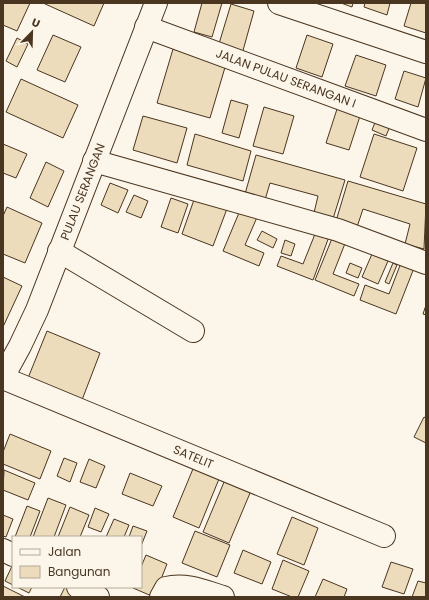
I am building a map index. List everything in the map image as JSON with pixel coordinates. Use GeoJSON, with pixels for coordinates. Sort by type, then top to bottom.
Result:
{"type":"FeatureCollection","features":[{"type":"Feature","properties":{"kind":"street","name":"PULAU SERANGAN"},"geometry":{"type":"LineString","coordinates":[[3,377],[29,327],[156,3]]}},
{"type":"Feature","properties":{"kind":"street"},"geometry":{"type":"LineString","coordinates":[[279,3],[426,52]]}},
{"type":"Feature","properties":{"kind":"street","name":"JALAN PULAU SERANGAN I"},"geometry":{"type":"LineString","coordinates":[[146,28],[426,130]]}},
{"type":"Feature","properties":{"kind":"street"},"geometry":{"type":"LineString","coordinates":[[94,161],[338,230],[426,263]]}},
{"type":"Feature","properties":{"kind":"street"},"geometry":{"type":"LineString","coordinates":[[59,251],[193,331]]}},
{"type":"Feature","properties":{"kind":"street","name":"SATELIT"},"geometry":{"type":"LineString","coordinates":[[3,377],[384,536]]}},
{"type":"Feature","properties":{"kind":"street"},"geometry":{"type":"LineString","coordinates":[[161,597],[166,588],[176,585],[190,587],[223,597]]}},
{"type":"Feature","properties":{"kind":"street"},"geometry":{"type":"LineString","coordinates":[[80,588],[98,597]]}},
{"type":"Feature","properties":{"kind":"building"},"geometry":{"type":"Polygon","coordinates":[[[3,3],[30,3],[17,31],[3,25],[3,3]]]}},
{"type":"Feature","properties":{"kind":"building"},"geometry":{"type":"Polygon","coordinates":[[[43,3],[104,3],[94,26],[43,3]]]}},
{"type":"Feature","properties":{"kind":"building"},"geometry":{"type":"Polygon","coordinates":[[[202,3],[222,3],[212,37],[194,32],[202,3]]]}},
{"type":"Feature","properties":{"kind":"building"},"geometry":{"type":"Polygon","coordinates":[[[341,3],[353,3],[352,7],[341,3]]]}},
{"type":"Feature","properties":{"kind":"building"},"geometry":{"type":"Polygon","coordinates":[[[365,3],[390,3],[387,15],[364,7],[365,3]]]}},
{"type":"Feature","properties":{"kind":"building"},"geometry":{"type":"Polygon","coordinates":[[[411,3],[426,3],[426,33],[404,26],[411,3]]]}},
{"type":"Feature","properties":{"kind":"building"},"geometry":{"type":"Polygon","coordinates":[[[231,4],[254,11],[242,54],[218,47],[231,4]]]}},
{"type":"Feature","properties":{"kind":"building"},"geometry":{"type":"Polygon","coordinates":[[[53,35],[81,47],[65,82],[37,70],[53,35]]]}},
{"type":"Feature","properties":{"kind":"building"},"geometry":{"type":"Polygon","coordinates":[[[307,35],[333,44],[322,77],[296,68],[307,35]]]}},
{"type":"Feature","properties":{"kind":"building"},"geometry":{"type":"Polygon","coordinates":[[[17,38],[28,44],[17,67],[6,61],[17,38]]]}},
{"type":"Feature","properties":{"kind":"building"},"geometry":{"type":"Polygon","coordinates":[[[173,49],[226,64],[210,118],[157,103],[173,49]]]}},
{"type":"Feature","properties":{"kind":"building"},"geometry":{"type":"Polygon","coordinates":[[[356,55],[386,65],[376,96],[345,86],[356,55]]]}},
{"type":"Feature","properties":{"kind":"building"},"geometry":{"type":"Polygon","coordinates":[[[404,71],[426,78],[418,107],[395,99],[404,71]]]}},
{"type":"Feature","properties":{"kind":"building"},"geometry":{"type":"Polygon","coordinates":[[[21,79],[78,105],[63,138],[6,112],[21,79]]]}},
{"type":"Feature","properties":{"kind":"building"},"geometry":{"type":"Polygon","coordinates":[[[231,100],[248,105],[239,138],[222,133],[231,100]]]}},
{"type":"Feature","properties":{"kind":"building"},"geometry":{"type":"Polygon","coordinates":[[[338,106],[361,113],[349,150],[326,143],[338,106]]]}},
{"type":"Feature","properties":{"kind":"building"},"geometry":{"type":"Polygon","coordinates":[[[264,107],[294,116],[283,154],[253,146],[264,107]]]}},
{"type":"Feature","properties":{"kind":"building"},"geometry":{"type":"Polygon","coordinates":[[[378,115],[392,121],[386,136],[372,130],[378,115]]]}},
{"type":"Feature","properties":{"kind":"building"},"geometry":{"type":"Polygon","coordinates":[[[143,116],[187,128],[177,163],[133,150],[143,116]]]}},
{"type":"Feature","properties":{"kind":"building"},"geometry":{"type":"Polygon","coordinates":[[[195,134],[251,151],[243,181],[187,165],[195,134]]]}},
{"type":"Feature","properties":{"kind":"building"},"geometry":{"type":"Polygon","coordinates":[[[374,134],[417,148],[403,191],[360,177],[374,134]]]}},
{"type":"Feature","properties":{"kind":"building"},"geometry":{"type":"Polygon","coordinates":[[[3,144],[27,154],[16,178],[3,173],[3,144]]]}},
{"type":"Feature","properties":{"kind":"building"},"geometry":{"type":"Polygon","coordinates":[[[256,155],[345,180],[332,222],[313,217],[318,196],[270,183],[265,200],[245,194],[256,155]]]}},
{"type":"Feature","properties":{"kind":"building"},"geometry":{"type":"Polygon","coordinates":[[[46,162],[64,171],[48,207],[30,198],[46,162]]]}},
{"type":"Feature","properties":{"kind":"building"},"geometry":{"type":"Polygon","coordinates":[[[348,181],[426,204],[424,249],[405,244],[410,224],[363,209],[357,227],[336,221],[348,181]]]}},
{"type":"Feature","properties":{"kind":"building"},"geometry":{"type":"Polygon","coordinates":[[[110,183],[128,190],[118,213],[101,205],[110,183]]]}},
{"type":"Feature","properties":{"kind":"building"},"geometry":{"type":"Polygon","coordinates":[[[196,194],[228,206],[213,246],[182,234],[196,194]]]}},
{"type":"Feature","properties":{"kind":"building"},"geometry":{"type":"Polygon","coordinates":[[[134,195],[148,201],[141,218],[126,212],[134,195]]]}},
{"type":"Feature","properties":{"kind":"building"},"geometry":{"type":"Polygon","coordinates":[[[171,198],[188,204],[178,233],[161,227],[171,198]]]}},
{"type":"Feature","properties":{"kind":"building"},"geometry":{"type":"Polygon","coordinates":[[[7,207],[42,223],[25,263],[3,254],[3,216],[7,207]]]}},
{"type":"Feature","properties":{"kind":"building"},"geometry":{"type":"Polygon","coordinates":[[[241,208],[258,215],[245,245],[264,253],[259,266],[223,251],[241,208]]]}},
{"type":"Feature","properties":{"kind":"building"},"geometry":{"type":"Polygon","coordinates":[[[317,229],[330,234],[313,280],[277,266],[281,256],[303,264],[317,229]]]}},
{"type":"Feature","properties":{"kind":"building"},"geometry":{"type":"Polygon","coordinates":[[[262,231],[277,239],[273,248],[257,240],[262,231]]]}},
{"type":"Feature","properties":{"kind":"building"},"geometry":{"type":"Polygon","coordinates":[[[333,236],[346,241],[333,274],[359,284],[354,296],[315,280],[333,236]]]}},
{"type":"Feature","properties":{"kind":"building"},"geometry":{"type":"Polygon","coordinates":[[[285,240],[295,244],[291,256],[281,253],[285,240]]]}},
{"type":"Feature","properties":{"kind":"building"},"geometry":{"type":"Polygon","coordinates":[[[372,254],[388,261],[378,284],[362,277],[372,254]]]}},
{"type":"Feature","properties":{"kind":"building"},"geometry":{"type":"Polygon","coordinates":[[[350,263],[362,268],[358,278],[346,273],[350,263]]]}},
{"type":"Feature","properties":{"kind":"building"},"geometry":{"type":"Polygon","coordinates":[[[393,263],[397,265],[389,284],[385,282],[393,263]]]}},
{"type":"Feature","properties":{"kind":"building"},"geometry":{"type":"Polygon","coordinates":[[[401,263],[414,268],[396,314],[360,300],[365,285],[389,294],[401,263]]]}},
{"type":"Feature","properties":{"kind":"building"},"geometry":{"type":"Polygon","coordinates":[[[3,277],[22,286],[3,327],[3,277]]]}},
{"type":"Feature","properties":{"kind":"building"},"geometry":{"type":"Polygon","coordinates":[[[426,305],[426,315],[423,314],[426,305]]]}},
{"type":"Feature","properties":{"kind":"building"},"geometry":{"type":"Polygon","coordinates":[[[47,331],[100,353],[82,400],[28,378],[47,331]]]}},
{"type":"Feature","properties":{"kind":"building"},"geometry":{"type":"Polygon","coordinates":[[[424,417],[426,418],[426,443],[414,437],[424,417]]]}},
{"type":"Feature","properties":{"kind":"building"},"geometry":{"type":"Polygon","coordinates":[[[10,434],[51,451],[40,479],[3,464],[3,452],[10,434]]]}},
{"type":"Feature","properties":{"kind":"building"},"geometry":{"type":"Polygon","coordinates":[[[64,458],[77,463],[70,482],[57,476],[64,458]]]}},
{"type":"Feature","properties":{"kind":"building"},"geometry":{"type":"Polygon","coordinates":[[[89,459],[105,466],[96,488],[80,482],[89,459]]]}},
{"type":"Feature","properties":{"kind":"building"},"geometry":{"type":"Polygon","coordinates":[[[195,464],[221,474],[199,528],[173,517],[195,464]]]}},
{"type":"Feature","properties":{"kind":"building"},"geometry":{"type":"Polygon","coordinates":[[[4,470],[35,483],[28,500],[3,490],[4,470]]]}},
{"type":"Feature","properties":{"kind":"building"},"geometry":{"type":"Polygon","coordinates":[[[130,473],[162,486],[153,506],[122,494],[130,473]]]}},
{"type":"Feature","properties":{"kind":"building"},"geometry":{"type":"Polygon","coordinates":[[[227,475],[253,486],[229,543],[203,532],[227,475]]]}},
{"type":"Feature","properties":{"kind":"building"},"geometry":{"type":"Polygon","coordinates":[[[48,498],[66,505],[54,536],[33,536],[48,498]]]}},
{"type":"Feature","properties":{"kind":"building"},"geometry":{"type":"Polygon","coordinates":[[[27,506],[40,511],[30,536],[15,536],[27,506]]]}},
{"type":"Feature","properties":{"kind":"building"},"geometry":{"type":"Polygon","coordinates":[[[70,507],[89,515],[80,536],[58,536],[70,507]]]}},
{"type":"Feature","properties":{"kind":"building"},"geometry":{"type":"Polygon","coordinates":[[[95,508],[109,514],[101,532],[88,527],[95,508]]]}},
{"type":"Feature","properties":{"kind":"building"},"geometry":{"type":"Polygon","coordinates":[[[3,515],[13,519],[6,537],[3,536],[3,515]]]}},
{"type":"Feature","properties":{"kind":"building"},"geometry":{"type":"Polygon","coordinates":[[[292,517],[318,528],[304,565],[277,554],[292,517]]]}},
{"type":"Feature","properties":{"kind":"building"},"geometry":{"type":"Polygon","coordinates":[[[114,519],[129,525],[124,536],[106,536],[114,519]]]}},
{"type":"Feature","properties":{"kind":"building"},"geometry":{"type":"Polygon","coordinates":[[[133,526],[147,531],[142,544],[142,536],[129,536],[133,526]]]}},
{"type":"Feature","properties":{"kind":"building"},"geometry":{"type":"Polygon","coordinates":[[[195,531],[230,545],[217,577],[182,563],[195,531]]]}},
{"type":"Feature","properties":{"kind":"building"},"geometry":{"type":"Polygon","coordinates":[[[243,550],[271,562],[262,584],[234,573],[243,550]]]}},
{"type":"Feature","properties":{"kind":"building"},"geometry":{"type":"Polygon","coordinates":[[[146,555],[167,564],[154,597],[133,588],[142,588],[142,565],[146,555]]]}},
{"type":"Feature","properties":{"kind":"building"},"geometry":{"type":"Polygon","coordinates":[[[283,560],[309,571],[298,597],[292,597],[272,589],[283,560]]]}},
{"type":"Feature","properties":{"kind":"building"},"geometry":{"type":"Polygon","coordinates":[[[391,562],[413,569],[404,594],[382,587],[391,562]]]}},
{"type":"Feature","properties":{"kind":"building"},"geometry":{"type":"Polygon","coordinates":[[[12,566],[12,584],[5,581],[12,566]]]}},
{"type":"Feature","properties":{"kind":"building"},"geometry":{"type":"Polygon","coordinates":[[[323,579],[347,589],[344,597],[315,597],[323,579]]]}},
{"type":"Feature","properties":{"kind":"building"},"geometry":{"type":"Polygon","coordinates":[[[418,581],[426,583],[426,597],[412,597],[418,581]]]}},
{"type":"Feature","properties":{"kind":"building"},"geometry":{"type":"Polygon","coordinates":[[[3,586],[25,597],[3,597],[3,586]]]}},
{"type":"Feature","properties":{"kind":"building"},"geometry":{"type":"Polygon","coordinates":[[[19,588],[32,588],[29,593],[19,588]]]}},
{"type":"Feature","properties":{"kind":"building"},"geometry":{"type":"Polygon","coordinates":[[[64,588],[74,588],[92,597],[60,597],[64,588]]]}}]}
